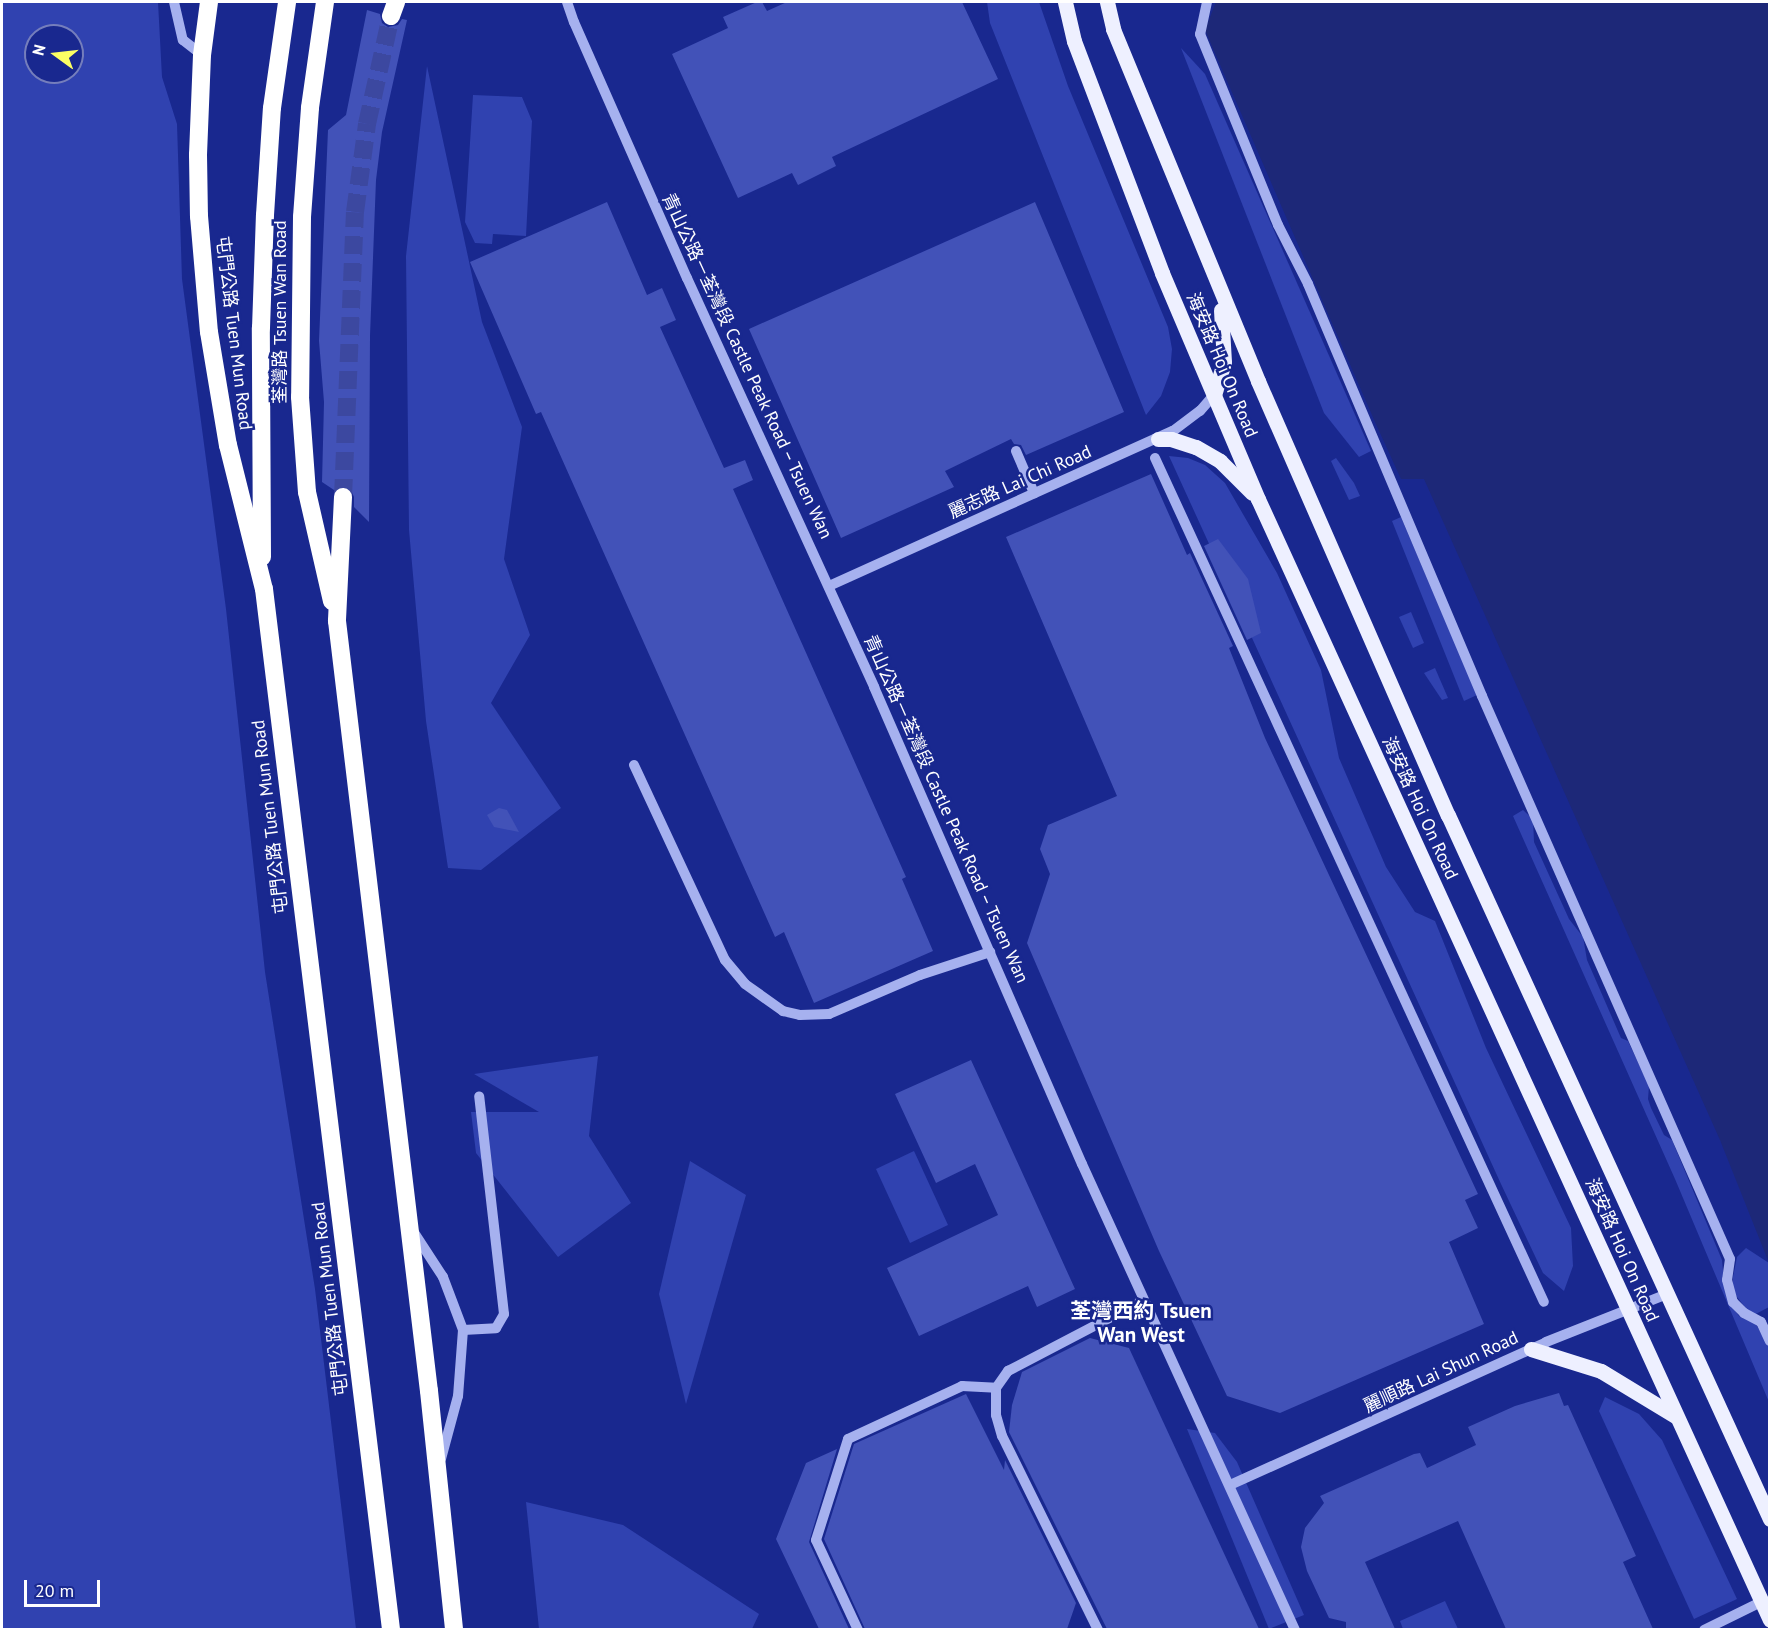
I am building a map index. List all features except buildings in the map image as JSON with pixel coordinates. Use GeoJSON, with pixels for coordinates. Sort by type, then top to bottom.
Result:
{"type":"FeatureCollection","features":[{"type":"Feature","properties":{"kind":"highway","name":"屯門公路 Tuen Mun Road"},"geometry":{"type":"LineString","coordinates":[[209,2],[202,55],[198,155],[199,216],[208,320],[228,445],[264,589],[391,1629]]}},
{"type":"Feature","properties":{"kind":"highway","name":"荃灣路 Tsuen Wan Road"},"geometry":{"type":"LineString","coordinates":[[264,589],[260,511],[263,270],[272,108],[287,2]]}},
{"type":"Feature","properties":{"kind":"highway","name":"荃灣路 Tsuen Wan Road"},"geometry":{"type":"LineString","coordinates":[[325,2],[309,108],[302,217],[300,397],[308,492],[337,621]]}},
{"type":"Feature","properties":{"kind":"highway"},"geometry":{"type":"LineString","coordinates":[[343,497],[337,621],[454,1629]]}},
{"type":"Feature","properties":{"kind":"main road","name":"海安路 Hoi On Road"},"geometry":{"type":"LineString","coordinates":[[1065,2],[1074,41],[1162,273],[1258,499],[1770,1620]]}},
{"type":"Feature","properties":{"kind":"main road","name":"海安路 Hoi On Road"},"geometry":{"type":"LineString","coordinates":[[1107,2],[1113,29],[1218,289],[1448,815],[1770,1519]]}},
{"type":"Feature","properties":{"kind":"main road"},"geometry":{"type":"LineString","coordinates":[[1214,395],[1224,362],[1224,327],[1218,289]]}},
{"type":"Feature","properties":{"kind":"main road"},"geometry":{"type":"LineString","coordinates":[[1158,438],[1184,442],[1212,456],[1258,499]]}},
{"type":"Feature","properties":{"kind":"main road"},"geometry":{"type":"LineString","coordinates":[[1531,1349],[1601,1371],[1675,1416]]}},
{"type":"Feature","properties":{"kind":"street"},"geometry":{"type":"LineString","coordinates":[[174,2],[183,40],[202,55]]}},
{"type":"Feature","properties":{"kind":"street","name":"青山公路－荃灣段 Castle Peak Road – Tsuen Wan"},"geometry":{"type":"LineString","coordinates":[[567,2],[687,278],[830,586],[1082,1164],[1296,1629]]}},
{"type":"Feature","properties":{"kind":"street"},"geometry":{"type":"LineString","coordinates":[[1207,2],[1200,34],[1278,225],[1308,284],[1482,696],[1730,1259],[1727,1280],[1734,1302],[1744,1313],[1761,1322],[1770,1341]]}},
{"type":"Feature","properties":{"kind":"street","name":"麗志路 Lai Chi Road"},"geometry":{"type":"LineString","coordinates":[[830,586],[1187,424],[1214,395]]}},
{"type":"Feature","properties":{"kind":"street"},"geometry":{"type":"LineString","coordinates":[[1016,451],[1034,493]]}},
{"type":"Feature","properties":{"kind":"street"},"geometry":{"type":"LineString","coordinates":[[1155,458],[1544,1302]]}},
{"type":"Feature","properties":{"kind":"street"},"geometry":{"type":"LineString","coordinates":[[634,765],[725,960],[745,984],[783,1011],[800,1015],[829,1014],[920,975],[990,952]]}},
{"type":"Feature","properties":{"kind":"street"},"geometry":{"type":"LineString","coordinates":[[463,1330],[496,1328],[504,1314],[479,1096]]}},
{"type":"Feature","properties":{"kind":"street"},"geometry":{"type":"LineString","coordinates":[[408,1224],[443,1277],[463,1330],[458,1396],[437,1472]]}},
{"type":"Feature","properties":{"kind":"street","name":"麗順路 Lai Shun Road"},"geometry":{"type":"LineString","coordinates":[[1230,1485],[1531,1349],[1667,1294]]}},
{"type":"Feature","properties":{"kind":"street"},"geometry":{"type":"LineString","coordinates":[[1098,1629],[1002,1436],[996,1415],[996,1388],[1008,1371],[1144,1300]]}},
{"type":"Feature","properties":{"kind":"street"},"geometry":{"type":"LineString","coordinates":[[858,1629],[816,1540],[848,1439],[962,1386],[996,1388]]}},
{"type":"Feature","properties":{"kind":"street"},"geometry":{"type":"LineString","coordinates":[[1704,1629],[1761,1602]]}},
{"type":"Feature","properties":{"kind":"shaded area"},"geometry":{"type":"Polygon","coordinates":[[[2,2],[158,2],[162,77],[177,124],[182,279],[226,609],[265,972],[315,1289],[356,1629],[2,1629],[2,2]]]}},
{"type":"Feature","properties":{"kind":"shaded area"},"geometry":{"type":"Polygon","coordinates":[[[987,2],[1039,2],[1068,86],[1168,327],[1172,349],[1170,372],[1161,396],[1146,415],[990,23],[987,2]]]}},
{"type":"Feature","properties":{"kind":"shaded area"},"geometry":{"type":"Polygon","coordinates":[[[1216,2],[1769,2],[1769,1263],[1720,1140],[1424,479],[1401,479],[1375,422],[1205,30],[1216,2]]]}},
{"type":"Feature","properties":{"kind":"shaded area"},"geometry":{"type":"Polygon","coordinates":[[[1181,48],[1205,74],[1371,451],[1359,457],[1324,413],[1181,48]]]}},
{"type":"Feature","properties":{"kind":"shaded area"},"geometry":{"type":"Polygon","coordinates":[[[427,66],[482,322],[522,427],[504,559],[530,635],[491,703],[561,808],[481,870],[448,868],[426,721],[409,530],[406,256],[427,66]]]}},
{"type":"Feature","properties":{"kind":"shaded area"},"geometry":{"type":"Polygon","coordinates":[[[473,95],[522,97],[532,121],[526,236],[493,234],[492,244],[475,243],[465,222],[473,95]]]}},
{"type":"Feature","properties":{"kind":"shaded area"},"geometry":{"type":"Polygon","coordinates":[[[1169,456],[1188,458],[1205,465],[1225,483],[1277,573],[1321,670],[1339,758],[1386,867],[1415,912],[1435,921],[1486,1048],[1571,1228],[1573,1266],[1564,1291],[1543,1273],[1169,456]]]}},
{"type":"Feature","properties":{"kind":"shaded area"},"geometry":{"type":"Polygon","coordinates":[[[1336,458],[1354,483],[1360,496],[1349,500],[1331,461],[1336,458]]]}},
{"type":"Feature","properties":{"kind":"shaded area"},"geometry":{"type":"Polygon","coordinates":[[[1401,517],[1477,695],[1464,701],[1392,521],[1401,517]]]}},
{"type":"Feature","properties":{"kind":"shaded area"},"geometry":{"type":"Polygon","coordinates":[[[1411,612],[1424,643],[1413,648],[1399,617],[1411,612]]]}},
{"type":"Feature","properties":{"kind":"shaded area"},"geometry":{"type":"Polygon","coordinates":[[[1435,668],[1448,698],[1442,700],[1424,673],[1435,668]]]}},
{"type":"Feature","properties":{"kind":"shaded area"},"geometry":{"type":"Polygon","coordinates":[[[1523,810],[1533,819],[1534,842],[1569,919],[1583,937],[1587,960],[1621,1038],[1628,1041],[1649,1086],[1648,1099],[1651,1108],[1664,1135],[1672,1140],[1722,1260],[1724,1281],[1731,1306],[1739,1316],[1756,1324],[1769,1347],[1769,1402],[1675,1179],[1513,816],[1523,810]]]}},
{"type":"Feature","properties":{"kind":"shaded area"},"geometry":{"type":"Polygon","coordinates":[[[598,1056],[589,1136],[631,1203],[558,1257],[476,1153],[471,1112],[539,1112],[474,1074],[598,1056]]]}},
{"type":"Feature","properties":{"kind":"shaded area"},"geometry":{"type":"Polygon","coordinates":[[[914,1151],[948,1225],[910,1243],[876,1169],[914,1151]]]}},
{"type":"Feature","properties":{"kind":"shaded area"},"geometry":{"type":"Polygon","coordinates":[[[690,1161],[746,1195],[686,1404],[659,1294],[690,1161]]]}},
{"type":"Feature","properties":{"kind":"shaded area"},"geometry":{"type":"Polygon","coordinates":[[[1746,1248],[1769,1263],[1769,1307],[1752,1316],[1733,1292],[1737,1257],[1746,1248]]]}},
{"type":"Feature","properties":{"kind":"shaded area"},"geometry":{"type":"Polygon","coordinates":[[[1605,1397],[1639,1414],[1662,1440],[1737,1599],[1694,1619],[1599,1411],[1605,1397]]]}},
{"type":"Feature","properties":{"kind":"shaded area"},"geometry":{"type":"Polygon","coordinates":[[[1187,1429],[1215,1433],[1237,1462],[1304,1615],[1269,1629],[1187,1429]]]}},
{"type":"Feature","properties":{"kind":"shaded area"},"geometry":{"type":"Polygon","coordinates":[[[526,1502],[623,1525],[759,1614],[752,1629],[539,1629],[526,1502]]]}},
{"type":"Feature","properties":{"kind":"shaded area"},"geometry":{"type":"Polygon","coordinates":[[[1445,1601],[1458,1629],[1403,1629],[1400,1621],[1445,1601]]]}},
{"type":"Feature","properties":{"kind":"tunnel"},"geometry":{"type":"LineString","coordinates":[[343,497],[355,212],[367,124],[391,16]]}},
{"type":"Feature","properties":{"kind":"district","name":"荃灣西約 Tsuen Wan West"},"geometry":{"type":"Point","coordinates":[1141,1323]}}]}
